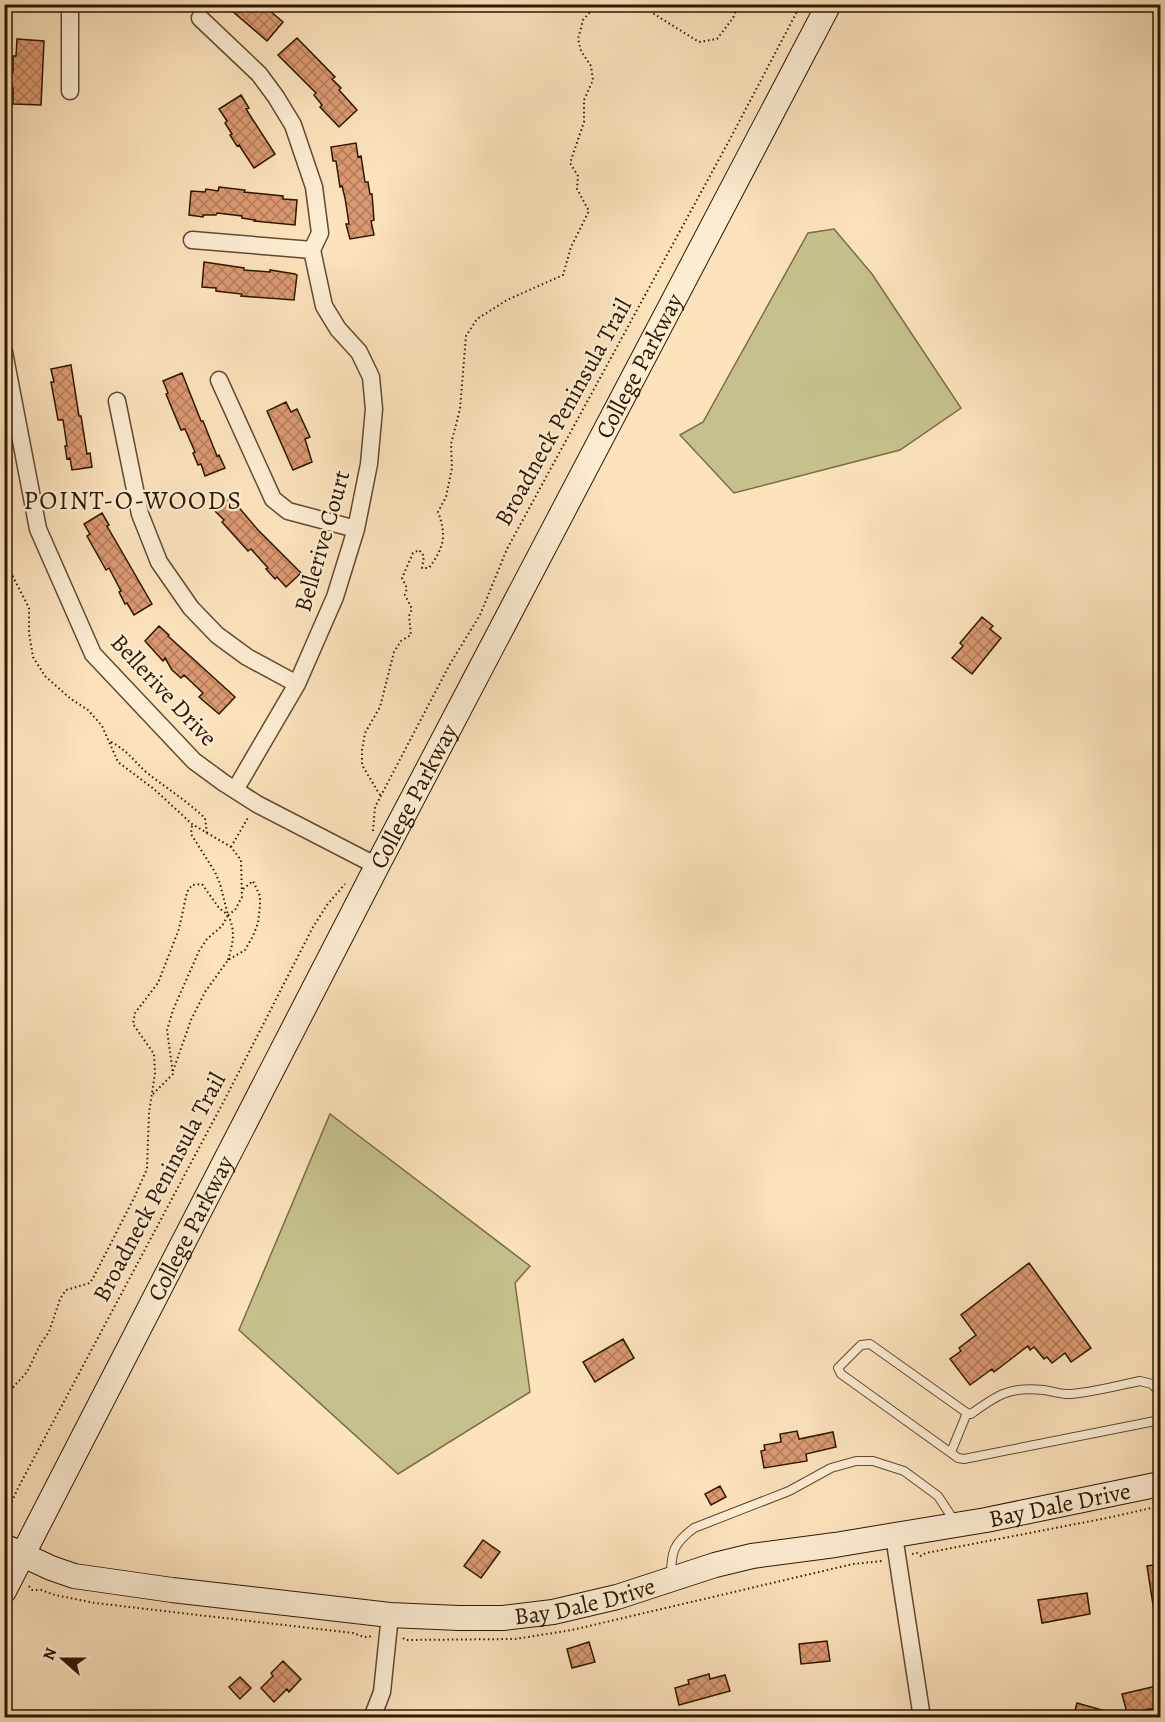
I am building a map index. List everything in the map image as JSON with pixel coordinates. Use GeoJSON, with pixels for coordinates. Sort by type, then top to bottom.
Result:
{"type":"FeatureCollection","features":[{"type":"Feature","properties":{"kind":"main road","name":"College Parkway"},"geometry":{"type":"LineString","coordinates":[[4,1591],[11,1543],[377,866],[829,4]]}},
{"type":"Feature","properties":{"kind":"main road","name":"Bay Dale Drive"},"geometry":{"type":"LineString","coordinates":[[11,1543],[51,1568],[74,1576],[172,1590],[390,1615],[492,1618],[553,1612],[617,1597],[715,1565],[752,1556],[894,1536],[1161,1484]]}},
{"type":"Feature","properties":{"kind":"street"},"geometry":{"type":"LineString","coordinates":[[70,4],[70,92]]}},
{"type":"Feature","properties":{"kind":"street","name":"Bellerive Court"},"geometry":{"type":"LineString","coordinates":[[200,18],[259,74],[293,125],[314,187],[320,233],[312,250],[324,306],[338,329],[359,352],[371,377],[374,408],[369,464],[356,529],[335,597],[297,684],[235,790]]}},
{"type":"Feature","properties":{"kind":"street"},"geometry":{"type":"LineString","coordinates":[[192,240],[312,250]]}},
{"type":"Feature","properties":{"kind":"street","name":"Bellerive Drive"},"geometry":{"type":"LineString","coordinates":[[4,352],[38,529],[93,654],[194,761],[257,804],[377,866]]}},
{"type":"Feature","properties":{"kind":"street"},"geometry":{"type":"LineString","coordinates":[[219,380],[273,499],[288,511],[356,529]]}},
{"type":"Feature","properties":{"kind":"street"},"geometry":{"type":"LineString","coordinates":[[117,400],[140,514],[159,562],[190,608],[217,635],[247,657],[297,684]]}},
{"type":"Feature","properties":{"kind":"street"},"geometry":{"type":"LineString","coordinates":[[894,1536],[922,1718]]}},
{"type":"Feature","properties":{"kind":"street"},"geometry":{"type":"LineString","coordinates":[[372,1718],[382,1692],[390,1615]]}},
{"type":"Feature","properties":{"kind":"lane"},"geometry":{"type":"LineString","coordinates":[[1161,1393],[1152,1384],[1140,1381],[1066,1394],[1046,1390],[1017,1389],[1006,1392],[971,1414],[870,1344],[861,1345],[838,1368],[841,1374],[964,1460],[1161,1420]]}},
{"type":"Feature","properties":{"kind":"lane"},"geometry":{"type":"LineString","coordinates":[[951,1452],[967,1413]]}},
{"type":"Feature","properties":{"kind":"lane"},"geometry":{"type":"LineString","coordinates":[[671,1579],[671,1556],[675,1546],[694,1528],[789,1491],[831,1468],[856,1461],[873,1461],[904,1471],[938,1496],[956,1525]]}},
{"type":"Feature","properties":{"kind":"path"},"geometry":{"type":"LineString","coordinates":[[380,795],[362,765],[365,733],[380,707],[394,652],[401,641],[411,635],[409,616],[411,609],[405,595],[407,588],[402,578],[413,553],[419,550],[424,556],[422,568],[429,568],[444,544],[438,512],[446,496],[452,468],[451,444],[460,409],[466,336],[477,319],[507,300],[563,275],[571,247],[589,211],[578,189],[578,176],[570,163],[584,122],[584,100],[593,80],[591,66],[581,51],[578,39],[583,20],[597,4]]}},
{"type":"Feature","properties":{"kind":"path"},"geometry":{"type":"LineString","coordinates":[[638,4],[699,42],[717,39],[733,18],[738,6],[743,4]]}},
{"type":"Feature","properties":{"kind":"path","name":"Broadneck Peninsula Trail"},"geometry":{"type":"LineString","coordinates":[[373,831],[375,807],[380,795],[450,664],[480,615],[507,549],[730,140],[801,4]]}},
{"type":"Feature","properties":{"kind":"path"},"geometry":{"type":"LineString","coordinates":[[4,542],[10,571],[29,608],[29,633],[33,657],[54,686],[88,710],[102,726],[118,762],[192,824],[231,847],[241,860],[242,897],[222,927],[207,939],[199,951],[173,1010],[167,1030],[172,1074]]}},
{"type":"Feature","properties":{"kind":"path"},"geometry":{"type":"LineString","coordinates":[[109,741],[126,749],[132,759],[148,773],[206,818],[207,834]]}},
{"type":"Feature","properties":{"kind":"path"},"geometry":{"type":"LineString","coordinates":[[231,847],[257,804]]}},
{"type":"Feature","properties":{"kind":"path"},"geometry":{"type":"LineString","coordinates":[[153,1094],[172,1074],[191,1020],[205,992],[228,960],[234,939],[233,925],[220,884],[191,834],[192,824]]}},
{"type":"Feature","properties":{"kind":"path","name":"Broadneck Peninsula Trail"},"geometry":{"type":"LineString","coordinates":[[11,1543],[9,1508],[18,1488],[225,1099],[313,927],[327,905],[348,880]]}},
{"type":"Feature","properties":{"kind":"path"},"geometry":{"type":"LineString","coordinates":[[228,960],[245,950],[258,923],[260,896],[253,881],[242,890]]}},
{"type":"Feature","properties":{"kind":"path"},"geometry":{"type":"LineString","coordinates":[[4,1405],[8,1393],[27,1372],[49,1332],[60,1299],[71,1287],[90,1283],[147,1168],[154,1054],[133,1024],[135,1013],[158,982],[179,929],[187,892],[192,885],[202,884],[219,908],[228,915]]}},
{"type":"Feature","properties":{"kind":"shaded area"},"geometry":{"type":"Polygon","coordinates":[[[834,229],[872,274],[961,408],[900,450],[734,493],[680,435],[703,422],[808,233],[834,229]]]}},
{"type":"Feature","properties":{"kind":"shaded area"},"geometry":{"type":"Polygon","coordinates":[[[330,1114],[530,1266],[515,1283],[530,1392],[398,1474],[239,1330],[330,1114]]]}},
{"type":"Feature","properties":{"kind":"building"},"geometry":{"type":"Polygon","coordinates":[[[224,4],[262,4],[283,22],[267,41],[224,4]]]}},
{"type":"Feature","properties":{"kind":"building"},"geometry":{"type":"Polygon","coordinates":[[[297,38],[335,77],[332,79],[341,88],[339,90],[357,110],[339,127],[320,107],[322,105],[314,95],[316,93],[278,55],[297,38]]]}},
{"type":"Feature","properties":{"kind":"building"},"geometry":{"type":"Polygon","coordinates":[[[17,39],[44,41],[41,105],[13,104],[10,72],[13,72],[13,56],[16,56],[17,39]]]}},
{"type":"Feature","properties":{"kind":"building"},"geometry":{"type":"Polygon","coordinates":[[[241,95],[249,108],[246,109],[275,154],[254,168],[230,135],[232,134],[225,123],[227,121],[219,109],[241,95]]]}},
{"type":"Feature","properties":{"kind":"building"},"geometry":{"type":"Polygon","coordinates":[[[356,143],[358,157],[361,156],[365,182],[368,182],[370,194],[372,194],[374,220],[371,221],[374,235],[350,239],[346,224],[349,224],[345,198],[342,186],[340,187],[336,161],[333,161],[331,147],[356,143]]]}},
{"type":"Feature","properties":{"kind":"building"},"geometry":{"type":"Polygon","coordinates":[[[219,187],[297,200],[295,225],[254,221],[242,218],[242,216],[217,213],[216,215],[203,215],[203,217],[189,215],[191,191],[205,192],[206,189],[218,191],[219,187]]]}},
{"type":"Feature","properties":{"kind":"building"},"geometry":{"type":"Polygon","coordinates":[[[204,262],[244,268],[244,270],[270,272],[270,270],[295,274],[297,275],[294,300],[241,296],[242,294],[202,287],[204,262]]]}},
{"type":"Feature","properties":{"kind":"building"},"geometry":{"type":"Polygon","coordinates":[[[71,365],[79,416],[81,416],[87,454],[90,453],[92,467],[72,470],[70,458],[67,459],[63,420],[58,420],[51,382],[54,382],[51,369],[71,365]]]}},
{"type":"Feature","properties":{"kind":"building"},"geometry":{"type":"Polygon","coordinates":[[[182,373],[201,421],[225,468],[205,476],[201,464],[198,465],[185,429],[181,430],[163,381],[182,373]]]}},
{"type":"Feature","properties":{"kind":"building"},"geometry":{"type":"Polygon","coordinates":[[[286,402],[291,412],[297,409],[310,437],[305,439],[312,462],[293,470],[267,411],[286,402]]]}},
{"type":"Feature","properties":{"kind":"building"},"geometry":{"type":"Polygon","coordinates":[[[230,497],[258,530],[301,573],[286,587],[277,577],[275,579],[251,549],[248,551],[215,511],[230,497]]]}},
{"type":"Feature","properties":{"kind":"building"},"geometry":{"type":"Polygon","coordinates":[[[102,513],[109,525],[107,526],[152,604],[134,615],[127,603],[125,604],[109,568],[106,570],[87,536],[90,534],[84,524],[102,513]]]}},
{"type":"Feature","properties":{"kind":"building"},"geometry":{"type":"Polygon","coordinates":[[[982,617],[993,626],[990,629],[1001,638],[972,674],[952,658],[963,646],[960,643],[982,617]]]}},
{"type":"Feature","properties":{"kind":"building"},"geometry":{"type":"Polygon","coordinates":[[[159,626],[235,697],[219,714],[199,697],[203,693],[184,675],[181,678],[172,670],[165,658],[163,661],[145,641],[159,626]]]}},
{"type":"Feature","properties":{"kind":"building"},"geometry":{"type":"Polygon","coordinates":[[[1029,1263],[1091,1348],[1071,1362],[1065,1353],[1052,1363],[1047,1357],[1044,1359],[1034,1347],[1030,1350],[1028,1346],[994,1372],[992,1369],[970,1385],[950,1359],[961,1351],[959,1348],[976,1335],[961,1315],[1029,1263]]]}},
{"type":"Feature","properties":{"kind":"building"},"geometry":{"type":"Polygon","coordinates":[[[623,1339],[634,1358],[595,1382],[583,1362],[623,1339]]]}},
{"type":"Feature","properties":{"kind":"building"},"geometry":{"type":"Polygon","coordinates":[[[797,1431],[799,1439],[833,1432],[836,1447],[806,1454],[807,1461],[764,1468],[761,1451],[765,1450],[764,1445],[781,1442],[780,1434],[797,1431]]]}},
{"type":"Feature","properties":{"kind":"building"},"geometry":{"type":"Polygon","coordinates":[[[720,1486],[726,1497],[711,1505],[705,1494],[720,1486]]]}},
{"type":"Feature","properties":{"kind":"building"},"geometry":{"type":"Polygon","coordinates":[[[483,1540],[500,1552],[481,1578],[464,1566],[483,1540]]]}},
{"type":"Feature","properties":{"kind":"building"},"geometry":{"type":"Polygon","coordinates":[[[1161,1564],[1161,1610],[1154,1611],[1147,1566],[1161,1564]]]}},
{"type":"Feature","properties":{"kind":"building"},"geometry":{"type":"Polygon","coordinates":[[[1087,1593],[1090,1614],[1042,1623],[1038,1600],[1087,1593]]]}},
{"type":"Feature","properties":{"kind":"building"},"geometry":{"type":"Polygon","coordinates":[[[827,1641],[830,1661],[801,1664],[799,1644],[827,1641]]]}},
{"type":"Feature","properties":{"kind":"building"},"geometry":{"type":"Polygon","coordinates":[[[589,1642],[595,1662],[572,1668],[567,1649],[589,1642]]]}},
{"type":"Feature","properties":{"kind":"building"},"geometry":{"type":"Polygon","coordinates":[[[283,1661],[301,1679],[289,1692],[287,1689],[274,1702],[261,1688],[283,1661]]]}},
{"type":"Feature","properties":{"kind":"building"},"geometry":{"type":"Polygon","coordinates":[[[709,1674],[710,1679],[725,1675],[730,1691],[679,1705],[675,1688],[689,1684],[688,1680],[709,1674]]]}},
{"type":"Feature","properties":{"kind":"building"},"geometry":{"type":"Polygon","coordinates":[[[240,1677],[251,1688],[240,1699],[229,1687],[240,1677]]]}},
{"type":"Feature","properties":{"kind":"building"},"geometry":{"type":"Polygon","coordinates":[[[1161,1685],[1161,1707],[1127,1713],[1122,1694],[1161,1685]]]}},
{"type":"Feature","properties":{"kind":"building"},"geometry":{"type":"Polygon","coordinates":[[[1077,1703],[1116,1714],[1116,1718],[1073,1718],[1077,1703]]]}},
{"type":"Feature","properties":{"kind":"district","name":"POINT-O-WOODS"},"geometry":{"type":"Point","coordinates":[133,500]}}]}
